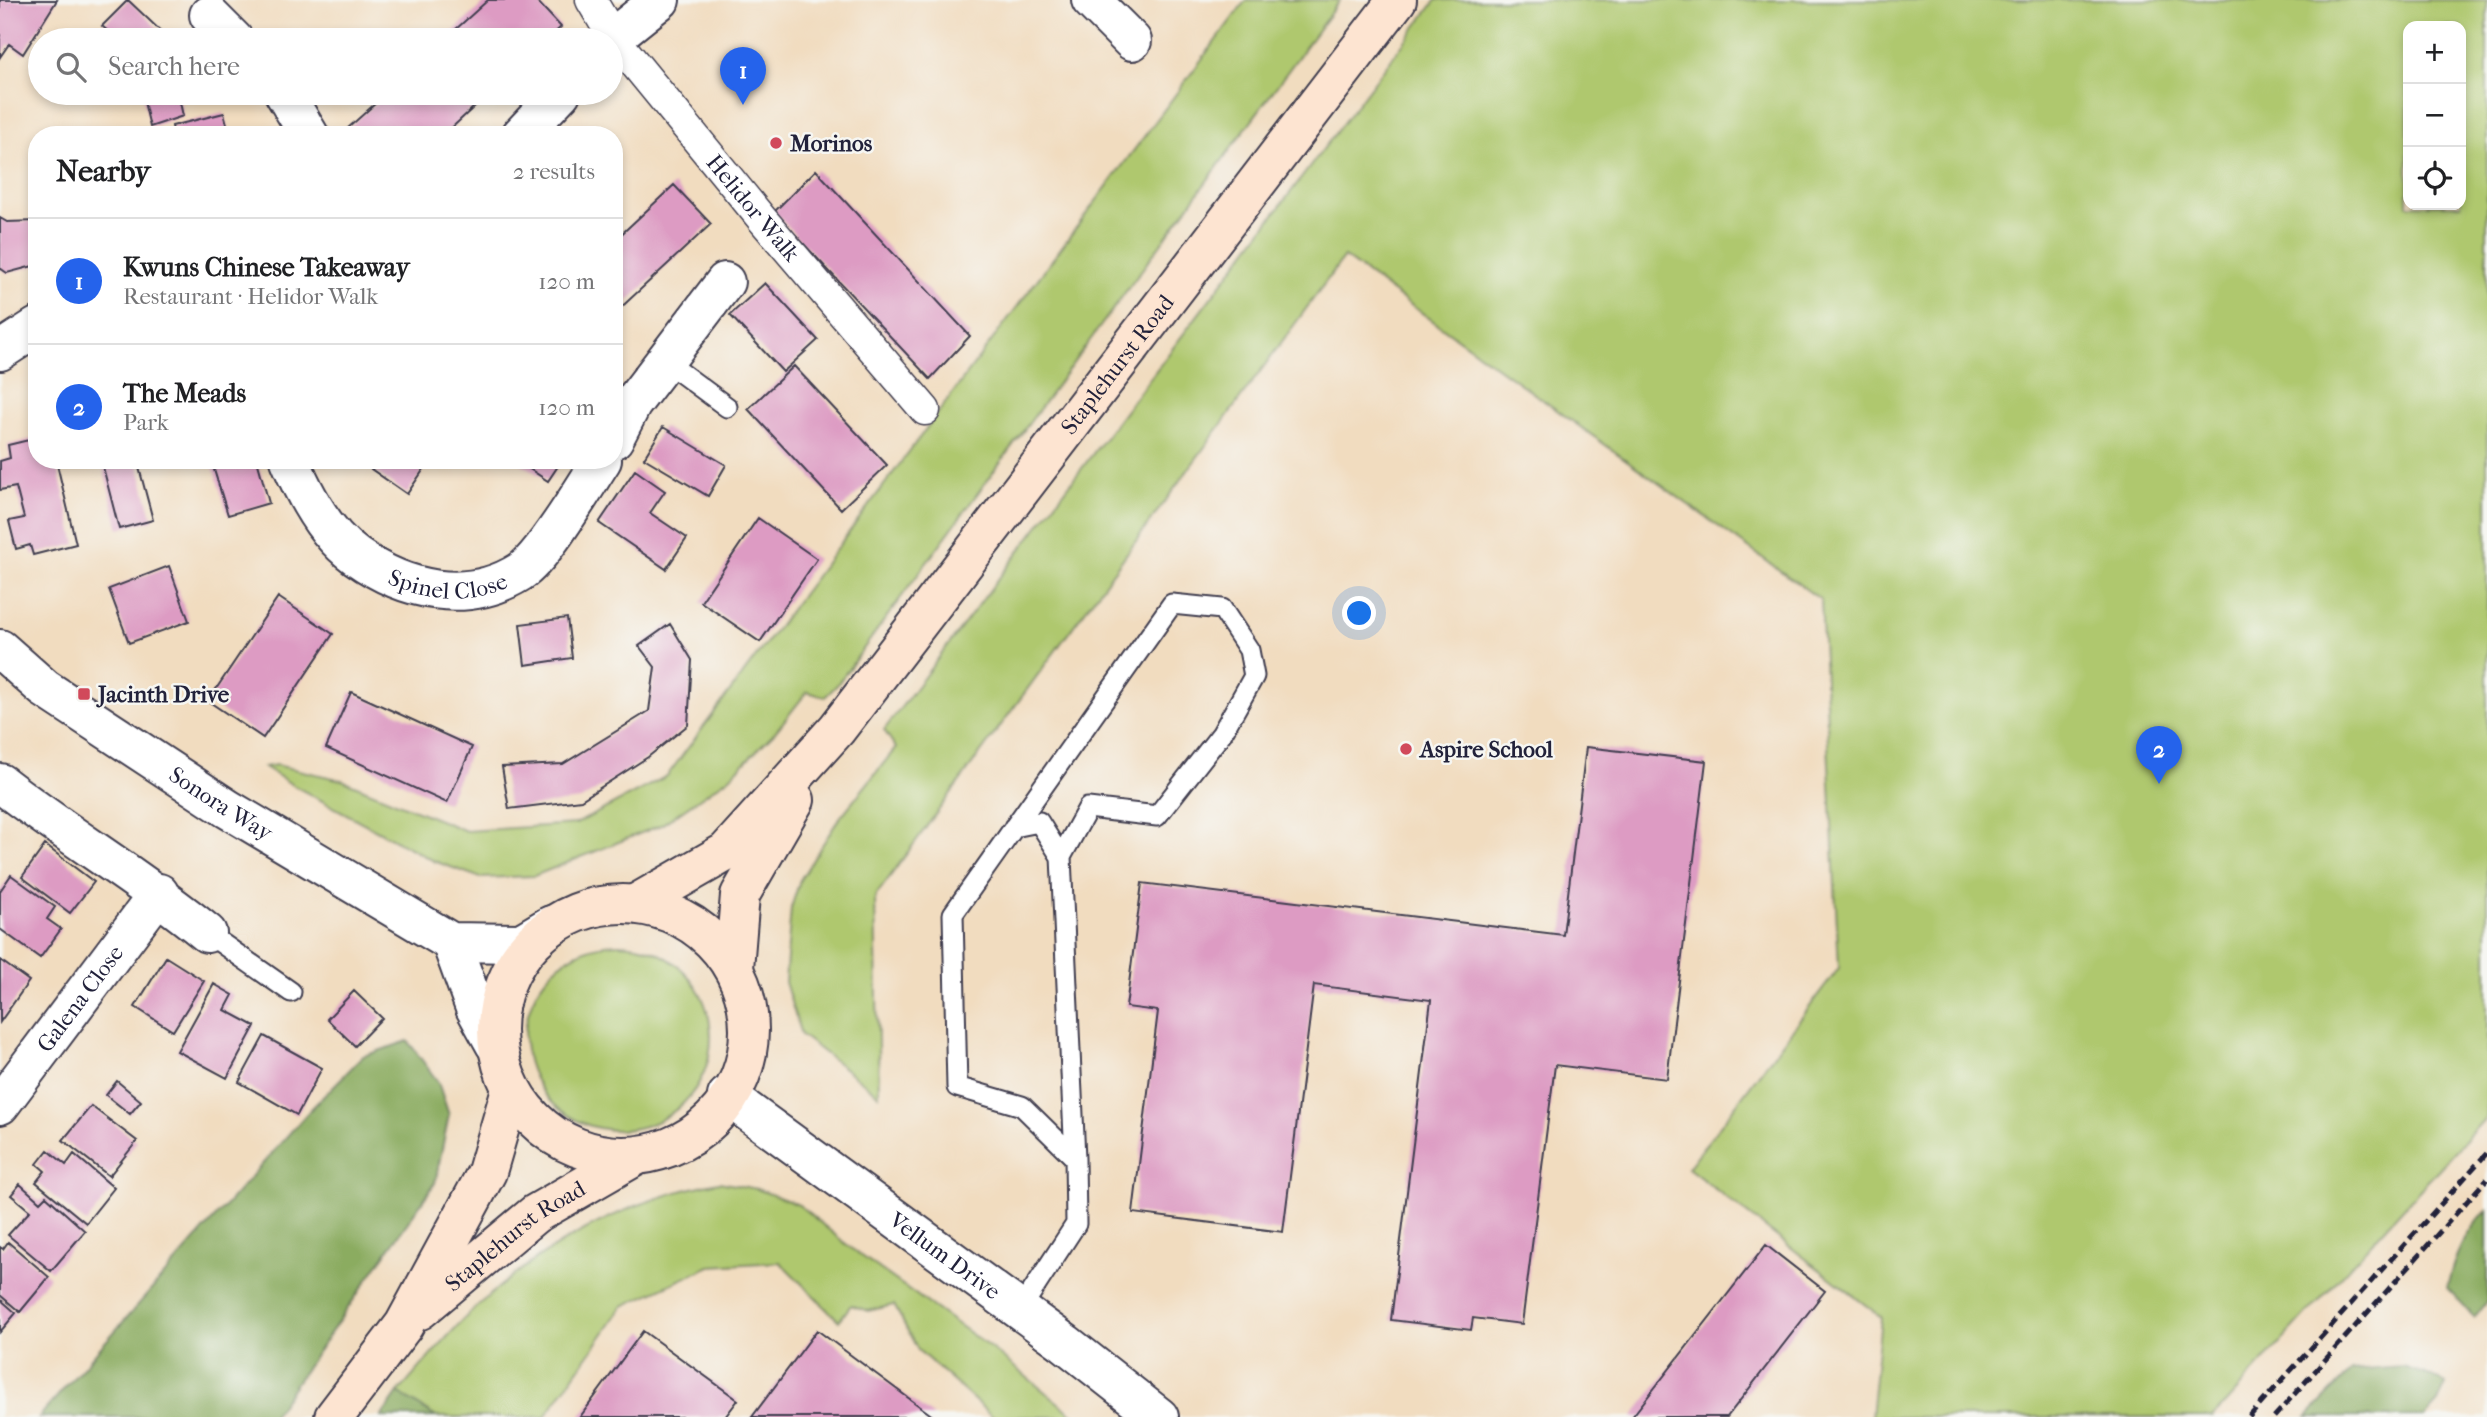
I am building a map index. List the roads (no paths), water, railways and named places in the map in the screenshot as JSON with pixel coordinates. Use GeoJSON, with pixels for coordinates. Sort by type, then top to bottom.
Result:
{"type":"FeatureCollection","features":[{"type":"Feature","properties":{"kind":"main road","name":"Staplehurst Road"},"geometry":{"type":"LineString","coordinates":[[637,903],[726,852],[837,729],[1397,0]]}},
{"type":"Feature","properties":{"kind":"main road","name":"Staplehurst Road"},"geometry":{"type":"LineString","coordinates":[[734,968],[740,894],[837,729]]}},
{"type":"Feature","properties":{"kind":"main road"},"geometry":{"type":"LineString","coordinates":[[637,903],[676,914],[710,936],[734,968],[749,1009],[749,1052],[727,1097],[709,1124],[674,1147],[634,1157],[597,1154],[562,1142],[533,1119],[511,1089],[495,1044],[504,990],[523,949],[551,925],[578,911],[607,904],[637,903]]}},
{"type":"Feature","properties":{"kind":"main road","name":"Staplehurst Road"},"geometry":{"type":"LineString","coordinates":[[334,1417],[404,1325],[487,1172],[511,1089]]}},
{"type":"Feature","properties":{"kind":"main road","name":"Staplehurst Road"},"geometry":{"type":"LineString","coordinates":[[404,1325],[535,1214],[634,1157]]}},
{"type":"Feature","properties":{"kind":"street","name":"Helidor Walk"},"geometry":{"type":"LineString","coordinates":[[591,0],[606,28]]}},
{"type":"Feature","properties":{"kind":"street"},"geometry":{"type":"LineString","coordinates":[[623,30],[660,0]]}},
{"type":"Feature","properties":{"kind":"street"},"geometry":{"type":"LineString","coordinates":[[1091,0],[1132,41]]}},
{"type":"Feature","properties":{"kind":"street","name":"Helidor Walk"},"geometry":{"type":"LineString","coordinates":[[623,52],[925,410]]}},
{"type":"Feature","properties":{"kind":"street"},"geometry":{"type":"LineString","coordinates":[[291,105],[304,126]]}},
{"type":"Feature","properties":{"kind":"street"},"geometry":{"type":"LineString","coordinates":[[530,126],[550,105]]}},
{"type":"Feature","properties":{"kind":"street"},"geometry":{"type":"LineString","coordinates":[[623,422],[632,404],[725,282]]}},
{"type":"Feature","properties":{"kind":"street"},"geometry":{"type":"LineString","coordinates":[[0,318],[28,318]]}},
{"type":"Feature","properties":{"kind":"street"},"geometry":{"type":"LineString","coordinates":[[0,351],[28,333]]}},
{"type":"Feature","properties":{"kind":"street","name":"Spinel Close"},"geometry":{"type":"LineString","coordinates":[[294,469],[302,490],[329,529],[355,556],[404,582],[446,593],[482,590],[522,571],[554,533],[596,469]]}},
{"type":"Feature","properties":{"kind":"street","name":"Sonora Way"},"geometry":{"type":"LineString","coordinates":[[0,649],[44,688],[228,809],[451,942],[521,943],[551,925]]}},
{"type":"Feature","properties":{"kind":"street"},"geometry":{"type":"LineString","coordinates":[[0,783],[61,831],[159,893],[207,933]]}},
{"type":"Feature","properties":{"kind":"street","name":"Galena Close"},"geometry":{"type":"LineString","coordinates":[[0,1105],[159,893]]}},
{"type":"Feature","properties":{"kind":"street"},"geometry":{"type":"LineString","coordinates":[[451,942],[475,1008],[495,1044]]}},
{"type":"Feature","properties":{"kind":"street","name":"Vellum Drive"},"geometry":{"type":"LineString","coordinates":[[727,1097],[1020,1310],[1159,1417]]}},
{"type":"Feature","properties":{"kind":"lane"},"geometry":{"type":"LineString","coordinates":[[664,361],[727,407]]}},
{"type":"Feature","properties":{"kind":"lane"},"geometry":{"type":"LineString","coordinates":[[1060,857],[1088,808],[1157,816],[1222,733],[1254,676],[1250,650],[1222,609],[1172,604],[953,914],[957,1087],[1022,1106],[1075,1158]]}},
{"type":"Feature","properties":{"kind":"lane"},"geometry":{"type":"LineString","coordinates":[[1014,827],[1039,822],[1060,857],[1076,1224],[1020,1310]]}},
{"type":"Feature","properties":{"kind":"lane"},"geometry":{"type":"LineString","coordinates":[[207,933],[291,992]]}},
{"type":"Feature","properties":{"kind":"railway"},"geometry":{"type":"LineString","coordinates":[[2249,1417],[2487,1153]]}},
{"type":"Feature","properties":{"kind":"railway"},"geometry":{"type":"LineString","coordinates":[[2274,1417],[2487,1179]]}},
{"type":"Feature","properties":{"kind":"place","name":"Kwuns Chinese Takeaway"},"geometry":{"type":"Point","coordinates":[743,105]}},
{"type":"Feature","properties":{"kind":"place","name":"Morinos"},"geometry":{"type":"Point","coordinates":[776,143]}},
{"type":"Feature","properties":{"kind":"place","name":"Jacinth Drive"},"geometry":{"type":"Point","coordinates":[84,694]}},
{"type":"Feature","properties":{"kind":"place","name":"Aspire School"},"geometry":{"type":"Point","coordinates":[1406,749]}},
{"type":"Feature","properties":{"kind":"place","name":"The Meads"},"geometry":{"type":"Point","coordinates":[2159,784]}}]}
